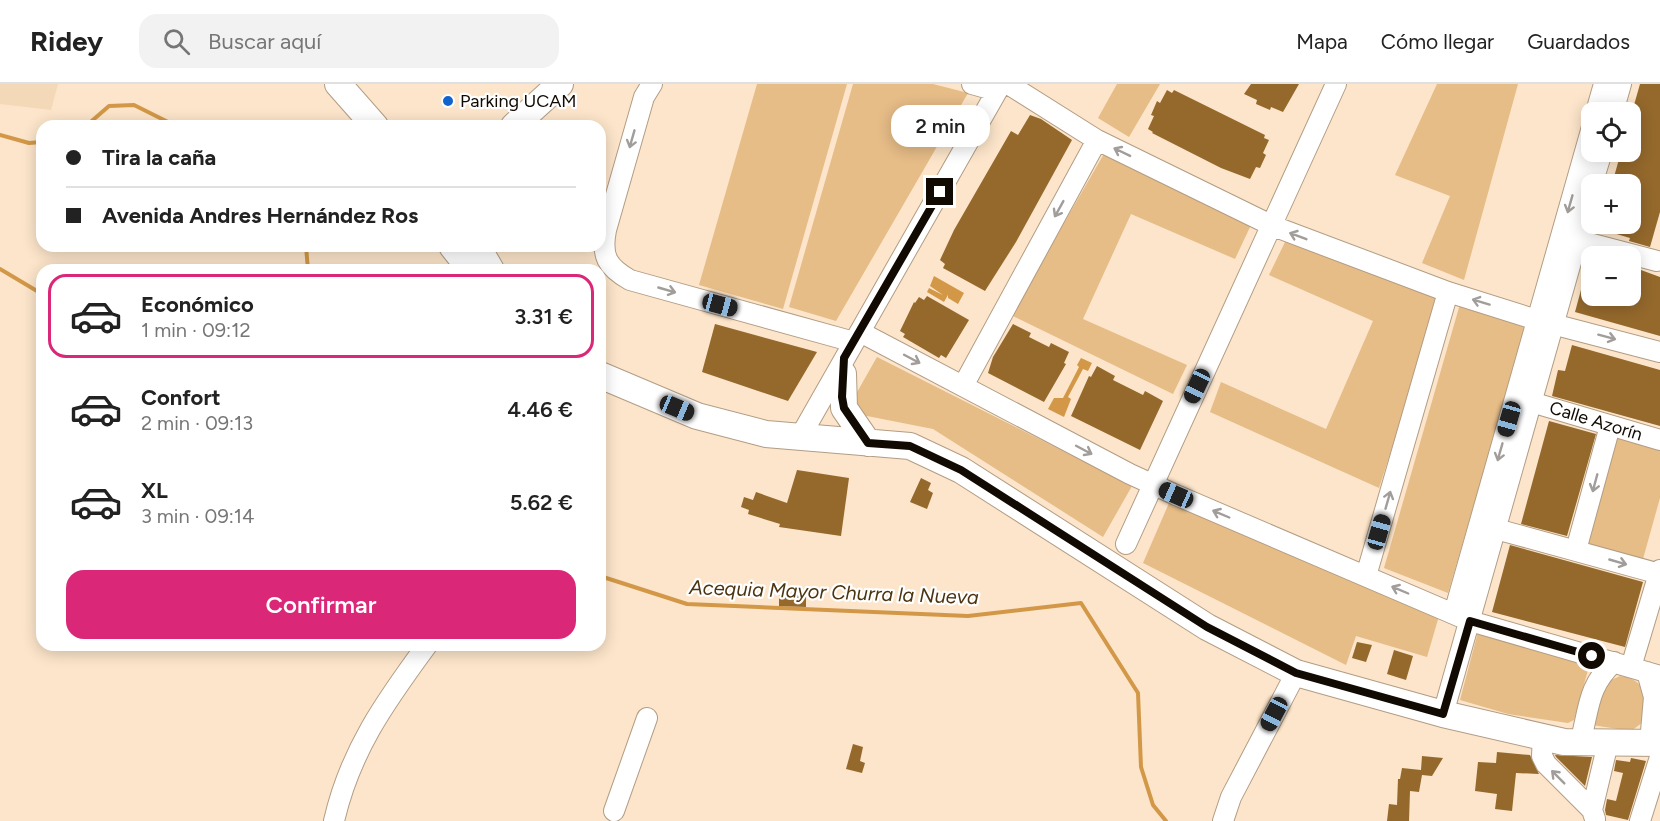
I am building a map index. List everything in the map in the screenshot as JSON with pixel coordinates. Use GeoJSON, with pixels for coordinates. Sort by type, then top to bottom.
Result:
{"type":"FeatureCollection","features":[{"type":"Feature","properties":{"kind":"main road"},"geometry":{"type":"LineString","coordinates":[[322,84],[352,120]]}},
{"type":"Feature","properties":{"kind":"main road"},"geometry":{"type":"LineString","coordinates":[[338,84],[370,120]]}},
{"type":"Feature","properties":{"kind":"main road"},"geometry":{"type":"LineString","coordinates":[[521,120],[560,84]]}},
{"type":"Feature","properties":{"kind":"main road"},"geometry":{"type":"LineString","coordinates":[[457,252],[466,264]]}},
{"type":"Feature","properties":{"kind":"main road"},"geometry":{"type":"LineString","coordinates":[[850,352],[844,408],[868,443]]}},
{"type":"Feature","properties":{"kind":"main road"},"geometry":{"type":"LineString","coordinates":[[606,363],[755,431]]}},
{"type":"Feature","properties":{"kind":"main road"},"geometry":{"type":"LineString","coordinates":[[606,378],[697,416],[755,431],[808,438],[910,446],[961,470],[1207,627],[1296,673],[1443,714],[1564,742],[1608,743],[1657,748]]}},
{"type":"Feature","properties":{"kind":"street"},"geometry":{"type":"LineString","coordinates":[[606,230],[644,97],[652,84]]}},
{"type":"Feature","properties":{"kind":"street"},"geometry":{"type":"LineString","coordinates":[[972,84],[1002,86],[1097,140],[1272,226],[1448,292],[1546,322],[1660,352]]}},
{"type":"Feature","properties":{"kind":"street"},"geometry":{"type":"LineString","coordinates":[[1126,544],[1336,84]]}},
{"type":"Feature","properties":{"kind":"street"},"geometry":{"type":"LineString","coordinates":[[1599,102],[1604,84]]}},
{"type":"Feature","properties":{"kind":"street"},"geometry":{"type":"LineString","coordinates":[[1616,102],[1621,84]]}},
{"type":"Feature","properties":{"kind":"street"},"geometry":{"type":"LineString","coordinates":[[808,438],[850,352],[1002,86]]}},
{"type":"Feature","properties":{"kind":"street"},"geometry":{"type":"LineString","coordinates":[[963,386],[1097,140]]}},
{"type":"Feature","properties":{"kind":"street"},"geometry":{"type":"LineString","coordinates":[[1443,714],[1462,617],[1546,322],[1584,162]]}},
{"type":"Feature","properties":{"kind":"street"},"geometry":{"type":"LineString","coordinates":[[1462,617],[1496,530],[1532,402],[1546,322],[1581,226]]}},
{"type":"Feature","properties":{"kind":"street"},"geometry":{"type":"LineString","coordinates":[[1577,240],[1659,258]]}},
{"type":"Feature","properties":{"kind":"street"},"geometry":{"type":"LineString","coordinates":[[605,252],[606,259],[614,271],[630,280],[850,352],[963,386],[1152,484],[1462,617],[1638,669]]}},
{"type":"Feature","properties":{"kind":"street"},"geometry":{"type":"LineString","coordinates":[[1366,576],[1448,292]]}},
{"type":"Feature","properties":{"kind":"street","name":"Calle Azorín"},"geometry":{"type":"LineString","coordinates":[[1532,402],[1660,440]]}},
{"type":"Feature","properties":{"kind":"street"},"geometry":{"type":"LineString","coordinates":[[1576,550],[1610,426]]}},
{"type":"Feature","properties":{"kind":"street"},"geometry":{"type":"LineString","coordinates":[[1496,530],[1660,573],[1638,669],[1654,697],[1657,748],[1640,821]]}},
{"type":"Feature","properties":{"kind":"street"},"geometry":{"type":"LineString","coordinates":[[334,821],[345,781],[366,735],[382,706],[423,651]]}},
{"type":"Feature","properties":{"kind":"street"},"geometry":{"type":"LineString","coordinates":[[1580,742],[1592,691],[1602,673],[1638,669]]}},
{"type":"Feature","properties":{"kind":"street"},"geometry":{"type":"LineString","coordinates":[[1223,821],[1231,797],[1296,673]]}},
{"type":"Feature","properties":{"kind":"street"},"geometry":{"type":"LineString","coordinates":[[614,811],[647,718]]}},
{"type":"Feature","properties":{"kind":"street"},"geometry":{"type":"LineString","coordinates":[[1543,736],[1542,756],[1546,764],[1594,816]]}},
{"type":"Feature","properties":{"kind":"street"},"geometry":{"type":"LineString","coordinates":[[1594,816],[1608,743]]}},
{"type":"Feature","properties":{"kind":"shaded area"},"geometry":{"type":"Polygon","coordinates":[[[0,84],[58,84],[51,110],[0,104],[0,84]]]}},
{"type":"Feature","properties":{"kind":"shaded area"},"geometry":{"type":"Polygon","coordinates":[[[757,84],[847,84],[783,309],[699,285],[757,84]]]}},
{"type":"Feature","properties":{"kind":"shaded area"},"geometry":{"type":"Polygon","coordinates":[[[853,84],[933,84],[968,93],[836,321],[789,307],[853,84]]]}},
{"type":"Feature","properties":{"kind":"shaded area"},"geometry":{"type":"Polygon","coordinates":[[[1117,84],[1160,84],[1129,137],[1098,118],[1117,84]]]}},
{"type":"Feature","properties":{"kind":"shaded area"},"geometry":{"type":"Polygon","coordinates":[[[1437,84],[1518,84],[1464,280],[1422,263],[1450,196],[1395,175],[1437,84]]]}},
{"type":"Feature","properties":{"kind":"shaded area"},"geometry":{"type":"Polygon","coordinates":[[[1105,152],[1251,225],[1235,259],[1131,214],[1083,319],[1187,365],[1173,394],[1011,315],[1105,152]]]}},
{"type":"Feature","properties":{"kind":"shaded area"},"geometry":{"type":"Polygon","coordinates":[[[1286,240],[1441,296],[1379,488],[1210,412],[1221,382],[1326,429],[1373,321],[1269,275],[1286,240]]]}},
{"type":"Feature","properties":{"kind":"shaded area"},"geometry":{"type":"Polygon","coordinates":[[[934,276],[964,293],[958,304],[948,298],[948,295],[944,302],[927,292],[929,288],[943,295],[930,286],[934,276]]]}},
{"type":"Feature","properties":{"kind":"shaded area"},"geometry":{"type":"Polygon","coordinates":[[[1460,304],[1527,324],[1448,593],[1384,568],[1460,304]]]}},
{"type":"Feature","properties":{"kind":"shaded area"},"geometry":{"type":"Polygon","coordinates":[[[877,357],[1132,486],[1103,537],[933,429],[862,415],[852,401],[877,357]]]}},
{"type":"Feature","properties":{"kind":"shaded area"},"geometry":{"type":"Polygon","coordinates":[[[1081,358],[1092,363],[1088,371],[1083,369],[1068,397],[1071,399],[1064,417],[1048,409],[1054,398],[1063,398],[1079,367],[1077,365],[1081,358]]]}},
{"type":"Feature","properties":{"kind":"shaded area"},"geometry":{"type":"Polygon","coordinates":[[[1614,433],[1660,447],[1660,498],[1641,566],[1581,548],[1614,433]]]}},
{"type":"Feature","properties":{"kind":"shaded area"},"geometry":{"type":"Polygon","coordinates":[[[1169,503],[1439,616],[1427,657],[1356,636],[1346,665],[1143,563],[1169,503]]]}},
{"type":"Feature","properties":{"kind":"shaded area"},"geometry":{"type":"Polygon","coordinates":[[[1478,632],[1590,663],[1574,720],[1568,723],[1508,714],[1460,700],[1478,632]]]}},
{"type":"Feature","properties":{"kind":"shaded area"},"geometry":{"type":"Polygon","coordinates":[[[1620,676],[1637,682],[1644,692],[1643,722],[1631,731],[1592,725],[1593,712],[1607,682],[1620,676]]]}},
{"type":"Feature","properties":{"kind":"building"},"geometry":{"type":"Polygon","coordinates":[[[1251,84],[1299,84],[1283,112],[1256,104],[1257,100],[1244,94],[1251,84]]]}},
{"type":"Feature","properties":{"kind":"building"},"geometry":{"type":"Polygon","coordinates":[[[1640,84],[1660,84],[1660,212],[1650,247],[1629,241],[1630,238],[1617,234],[1641,234],[1641,174],[1615,174],[1618,162],[1641,162],[1641,102],[1635,102],[1640,84]]]}},
{"type":"Feature","properties":{"kind":"building"},"geometry":{"type":"Polygon","coordinates":[[[1167,90],[1172,93],[1174,90],[1265,135],[1264,138],[1269,140],[1263,153],[1266,155],[1260,168],[1256,167],[1250,179],[1221,168],[1148,129],[1157,101],[1160,103],[1167,90]]]}},
{"type":"Feature","properties":{"kind":"building"},"geometry":{"type":"Polygon","coordinates":[[[1030,115],[1041,119],[1072,140],[1016,242],[985,291],[943,268],[945,264],[940,260],[954,230],[1011,131],[1018,135],[1030,115]]]}},
{"type":"Feature","properties":{"kind":"building"},"geometry":{"type":"Polygon","coordinates":[[[1641,270],[1660,277],[1660,336],[1575,312],[1581,290],[1581,306],[1641,306],[1641,270]]]}},
{"type":"Feature","properties":{"kind":"building"},"geometry":{"type":"Polygon","coordinates":[[[927,296],[969,320],[946,358],[941,355],[939,358],[903,337],[905,334],[900,331],[914,302],[919,297],[924,300],[927,296]]]}},
{"type":"Feature","properties":{"kind":"building"},"geometry":{"type":"Polygon","coordinates":[[[715,324],[817,352],[788,401],[702,372],[715,324]]]}},
{"type":"Feature","properties":{"kind":"building"},"geometry":{"type":"Polygon","coordinates":[[[1013,324],[1031,333],[1029,337],[1049,347],[1051,343],[1069,352],[1064,363],[1066,364],[1044,402],[988,373],[993,357],[1013,324]]]}},
{"type":"Feature","properties":{"kind":"building"},"geometry":{"type":"Polygon","coordinates":[[[1572,345],[1660,370],[1660,426],[1552,396],[1558,370],[1565,371],[1572,345]]]}},
{"type":"Feature","properties":{"kind":"building"},"geometry":{"type":"Polygon","coordinates":[[[1097,366],[1115,376],[1113,380],[1143,395],[1145,391],[1163,401],[1140,450],[1071,416],[1089,376],[1091,377],[1097,366]]]}},
{"type":"Feature","properties":{"kind":"building"},"geometry":{"type":"Polygon","coordinates":[[[1549,421],[1596,434],[1567,536],[1521,524],[1549,421]]]}},
{"type":"Feature","properties":{"kind":"building"},"geometry":{"type":"Polygon","coordinates":[[[797,470],[849,478],[841,536],[779,527],[780,524],[748,514],[749,510],[741,507],[744,497],[753,500],[756,492],[787,503],[797,470]]]}},
{"type":"Feature","properties":{"kind":"building"},"geometry":{"type":"Polygon","coordinates":[[[921,478],[931,483],[928,490],[933,493],[927,509],[910,502],[921,478]]]}},
{"type":"Feature","properties":{"kind":"building"},"geometry":{"type":"Polygon","coordinates":[[[1510,545],[1643,582],[1625,647],[1492,612],[1510,545]]]}},
{"type":"Feature","properties":{"kind":"building"},"geometry":{"type":"Polygon","coordinates":[[[779,595],[806,595],[806,607],[779,606],[779,595]]]}},
{"type":"Feature","properties":{"kind":"building"},"geometry":{"type":"Polygon","coordinates":[[[1357,642],[1372,645],[1366,662],[1352,658],[1357,642]]]}},
{"type":"Feature","properties":{"kind":"building"},"geometry":{"type":"Polygon","coordinates":[[[1394,650],[1413,656],[1406,680],[1387,674],[1394,650]]]}},
{"type":"Feature","properties":{"kind":"building"},"geometry":{"type":"Polygon","coordinates":[[[853,744],[863,747],[860,761],[865,763],[862,773],[846,769],[853,744]]]}},
{"type":"Feature","properties":{"kind":"building"},"geometry":{"type":"Polygon","coordinates":[[[1497,752],[1530,755],[1539,774],[1516,773],[1512,811],[1495,809],[1497,794],[1475,791],[1478,762],[1496,763],[1497,752]]]}},
{"type":"Feature","properties":{"kind":"building"},"geometry":{"type":"Polygon","coordinates":[[[1555,755],[1592,757],[1585,786],[1556,757],[1555,755]]]}},
{"type":"Feature","properties":{"kind":"building"},"geometry":{"type":"Polygon","coordinates":[[[1422,756],[1443,758],[1432,776],[1422,775],[1419,792],[1410,791],[1409,821],[1387,821],[1389,804],[1397,805],[1398,779],[1400,779],[1402,768],[1421,770],[1422,756]]]}},
{"type":"Feature","properties":{"kind":"building"},"geometry":{"type":"Polygon","coordinates":[[[1631,758],[1646,761],[1628,820],[1606,815],[1607,799],[1616,801],[1623,773],[1614,771],[1616,760],[1630,762],[1631,758]]]}},
{"type":"Feature","properties":{"kind":"waterway"},"geometry":{"type":"LineString","coordinates":[[93,120],[109,106],[134,105],[164,120]]}},
{"type":"Feature","properties":{"kind":"waterway"},"geometry":{"type":"LineString","coordinates":[[0,135],[29,143],[36,142]]}},
{"type":"Feature","properties":{"kind":"waterway"},"geometry":{"type":"LineString","coordinates":[[306,252],[308,264]]}},
{"type":"Feature","properties":{"kind":"waterway","name":"Acequia Mayor Churra la Nueva"},"geometry":{"type":"LineString","coordinates":[[0,269],[36,290]]}},
{"type":"Feature","properties":{"kind":"waterway","name":"Acequia Mayor Churra la Nueva"},"geometry":{"type":"LineString","coordinates":[[606,578],[687,604],[968,616],[1081,603],[1138,693],[1141,767],[1153,805],[1166,821]]}},
{"type":"Feature","properties":{"kind":"place","name":"Parking UCAM"},"geometry":{"type":"Point","coordinates":[448,101]}},
{"type":"Feature","properties":{"kind":"route"},"geometry":{"type":"LineString","coordinates":[[940,192],[844,358],[842,397],[844,408],[868,443],[910,446],[961,470],[1207,627],[1296,673],[1375,693],[1443,714],[1470,621],[1592,656]]}}]}
